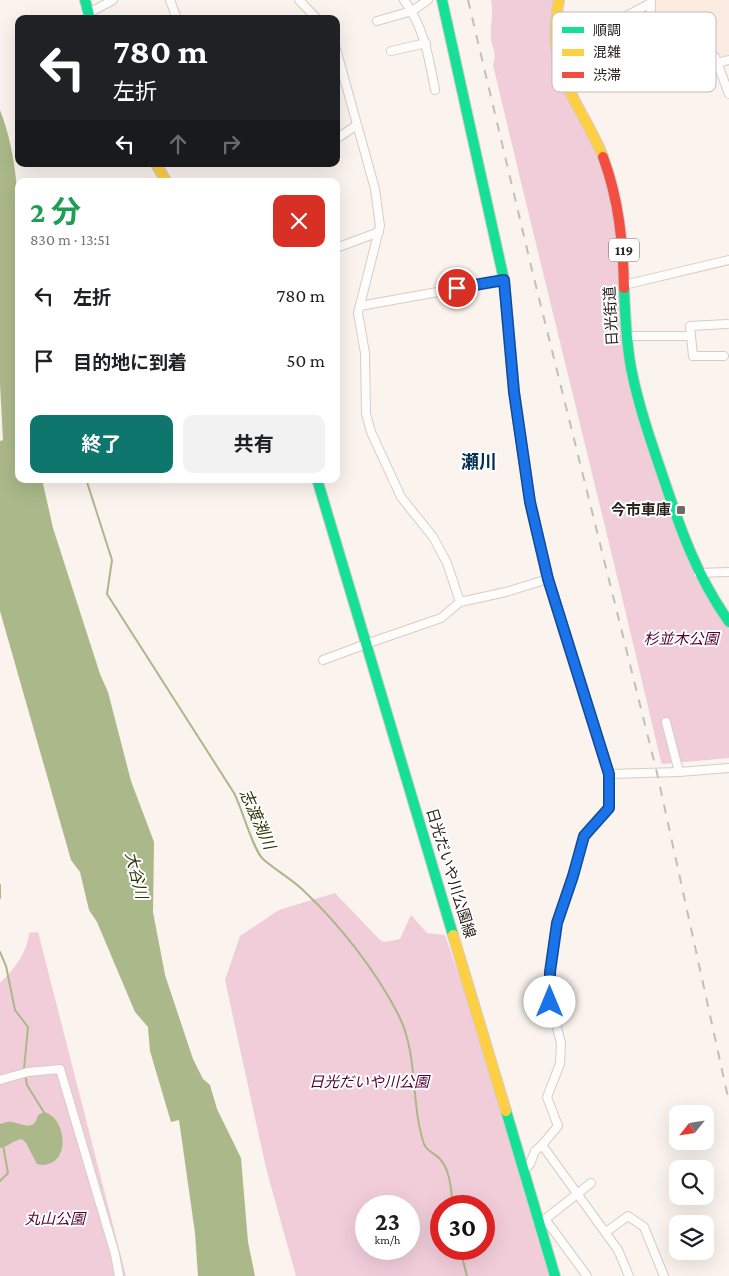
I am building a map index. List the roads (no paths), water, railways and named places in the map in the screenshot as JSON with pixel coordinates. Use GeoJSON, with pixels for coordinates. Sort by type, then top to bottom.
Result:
{"type":"FeatureCollection","features":[{"type":"Feature","properties":{"kind":"main road"},"geometry":{"type":"LineString","coordinates":[[85,0],[90,15]]}},
{"type":"Feature","properties":{"kind":"main road"},"geometry":{"type":"LineString","coordinates":[[442,0],[504,280],[514,392],[530,502],[548,579],[609,774]]}},
{"type":"Feature","properties":{"kind":"main road","name":"日光街道"},"geometry":{"type":"LineString","coordinates":[[573,92],[596,138],[616,197],[624,247],[627,336],[636,389],[672,506],[677,514],[689,552],[698,573],[729,622]]}},
{"type":"Feature","properties":{"kind":"main road"},"geometry":{"type":"LineString","coordinates":[[158,167],[164,178]]}},
{"type":"Feature","properties":{"kind":"main road","name":"日光だいや川公園線"},"geometry":{"type":"LineString","coordinates":[[318,483],[555,1276]]}},
{"type":"Feature","properties":{"kind":"street"},"geometry":{"type":"LineString","coordinates":[[91,15],[113,0]]}},
{"type":"Feature","properties":{"kind":"street"},"geometry":{"type":"LineString","coordinates":[[170,0],[176,15]]}},
{"type":"Feature","properties":{"kind":"street"},"geometry":{"type":"LineString","coordinates":[[299,0],[313,15]]}},
{"type":"Feature","properties":{"kind":"street"},"geometry":{"type":"LineString","coordinates":[[404,0],[412,11],[426,43],[435,90]]}},
{"type":"Feature","properties":{"kind":"street"},"geometry":{"type":"LineString","coordinates":[[376,21],[412,11],[428,0]]}},
{"type":"Feature","properties":{"kind":"street"},"geometry":{"type":"LineString","coordinates":[[633,12],[651,2]]}},
{"type":"Feature","properties":{"kind":"street"},"geometry":{"type":"LineString","coordinates":[[391,51],[426,43]]}},
{"type":"Feature","properties":{"kind":"street"},"geometry":{"type":"LineString","coordinates":[[716,60],[729,94]]}},
{"type":"Feature","properties":{"kind":"street"},"geometry":{"type":"LineString","coordinates":[[717,63],[729,60]]}},
{"type":"Feature","properties":{"kind":"street"},"geometry":{"type":"LineString","coordinates":[[340,63],[375,189],[380,226],[358,313],[365,353],[366,414],[371,432],[401,497],[432,537],[446,562],[460,602]]}},
{"type":"Feature","properties":{"kind":"street"},"geometry":{"type":"LineString","coordinates":[[340,136],[358,125]]}},
{"type":"Feature","properties":{"kind":"street"},"geometry":{"type":"LineString","coordinates":[[340,247],[379,232]]}},
{"type":"Feature","properties":{"kind":"street"},"geometry":{"type":"LineString","coordinates":[[624,285],[729,260]]}},
{"type":"Feature","properties":{"kind":"street"},"geometry":{"type":"LineString","coordinates":[[360,306],[504,280]]}},
{"type":"Feature","properties":{"kind":"street"},"geometry":{"type":"LineString","coordinates":[[724,356],[693,356],[690,326],[727,324]]}},
{"type":"Feature","properties":{"kind":"street"},"geometry":{"type":"LineString","coordinates":[[627,336],[691,336]]}},
{"type":"Feature","properties":{"kind":"street"},"geometry":{"type":"LineString","coordinates":[[698,573],[729,572]]}},
{"type":"Feature","properties":{"kind":"street"},"geometry":{"type":"LineString","coordinates":[[323,660],[441,618],[460,602],[506,592],[548,579]]}},
{"type":"Feature","properties":{"kind":"street"},"geometry":{"type":"LineString","coordinates":[[666,722],[678,772]]}},
{"type":"Feature","properties":{"kind":"street"},"geometry":{"type":"LineString","coordinates":[[524,1171],[530,1164],[535,1150],[542,1145],[558,1126],[548,1097],[560,1064],[561,1043],[550,1002],[550,972],[557,923],[584,836],[609,808],[609,774],[729,768]]}},
{"type":"Feature","properties":{"kind":"street"},"geometry":{"type":"LineString","coordinates":[[0,1080],[24,1073],[60,1070],[115,1254],[119,1276]]}},
{"type":"Feature","properties":{"kind":"street"},"geometry":{"type":"LineString","coordinates":[[542,1145],[618,1250],[629,1276]]}},
{"type":"Feature","properties":{"kind":"street"},"geometry":{"type":"LineString","coordinates":[[539,1224],[591,1183]]}},
{"type":"Feature","properties":{"kind":"street"},"geometry":{"type":"LineString","coordinates":[[606,1232],[628,1216],[644,1227],[664,1276]]}},
{"type":"Feature","properties":{"kind":"street"},"geometry":{"type":"LineString","coordinates":[[539,1224],[548,1223],[587,1276]]}},
{"type":"Feature","properties":{"kind":"water","name":"大谷川"},"geometry":{"type":"Polygon","coordinates":[[[0,110],[12,151],[16,178],[15,483],[43,483],[53,528],[100,674],[108,692],[131,781],[154,842],[153,912],[165,975],[193,1059],[203,1079],[210,1085],[217,1109],[241,1158],[248,1242],[255,1276],[198,1276],[195,1233],[179,1120],[171,1122],[150,1051],[148,1027],[135,1012],[97,922],[89,910],[80,872],[71,860],[0,611],[0,441],[3,440],[0,384],[0,110]]]}},
{"type":"Feature","properties":{"kind":"water"},"geometry":{"type":"Polygon","coordinates":[[[44,1112],[56,1120],[62,1135],[61,1151],[53,1162],[45,1165],[37,1164],[22,1139],[0,1148],[0,1124],[11,1122],[28,1126],[34,1124],[38,1115],[44,1112]]]}},
{"type":"Feature","properties":{"kind":"waterway","name":"志渡渕川"},"geometry":{"type":"LineString","coordinates":[[87,483],[112,560],[107,594],[234,793],[259,854],[299,887],[331,919],[368,965],[398,1014],[409,1046],[417,1112],[424,1144],[444,1164],[450,1182],[452,1195]]}},
{"type":"Feature","properties":{"kind":"waterway"},"geometry":{"type":"LineString","coordinates":[[0,885],[0,898]]}},
{"type":"Feature","properties":{"kind":"waterway"},"geometry":{"type":"LineString","coordinates":[[0,952],[6,966],[15,1010],[28,1027],[24,1069]]}},
{"type":"Feature","properties":{"kind":"waterway"},"geometry":{"type":"LineString","coordinates":[[25,1074],[27,1085],[45,1114]]}},
{"type":"Feature","properties":{"kind":"waterway"},"geometry":{"type":"LineString","coordinates":[[0,1181],[8,1173],[3,1145]]}},
{"type":"Feature","properties":{"kind":"waterway","name":"志渡渕川"},"geometry":{"type":"LineString","coordinates":[[463,1260],[467,1276]]}},
{"type":"Feature","properties":{"kind":"railway"},"geometry":{"type":"LineString","coordinates":[[468,0],[532,270],[657,773],[729,1102]]}},
{"type":"Feature","properties":{"kind":"place","name":"今市車庫"},"geometry":{"type":"Point","coordinates":[681,510]}},
{"type":"Feature","properties":{"kind":"district","name":"瀬川"},"geometry":{"type":"Point","coordinates":[479,462]}},
{"type":"Feature","properties":{"kind":"park label","name":"杉並木公園"},"geometry":{"type":"Point","coordinates":[681,639]}},
{"type":"Feature","properties":{"kind":"park label","name":"日光だいや川公園"},"geometry":{"type":"Point","coordinates":[369,1082]}},
{"type":"Feature","properties":{"kind":"park label","name":"丸山公園"},"geometry":{"type":"Point","coordinates":[55,1219]}}]}
